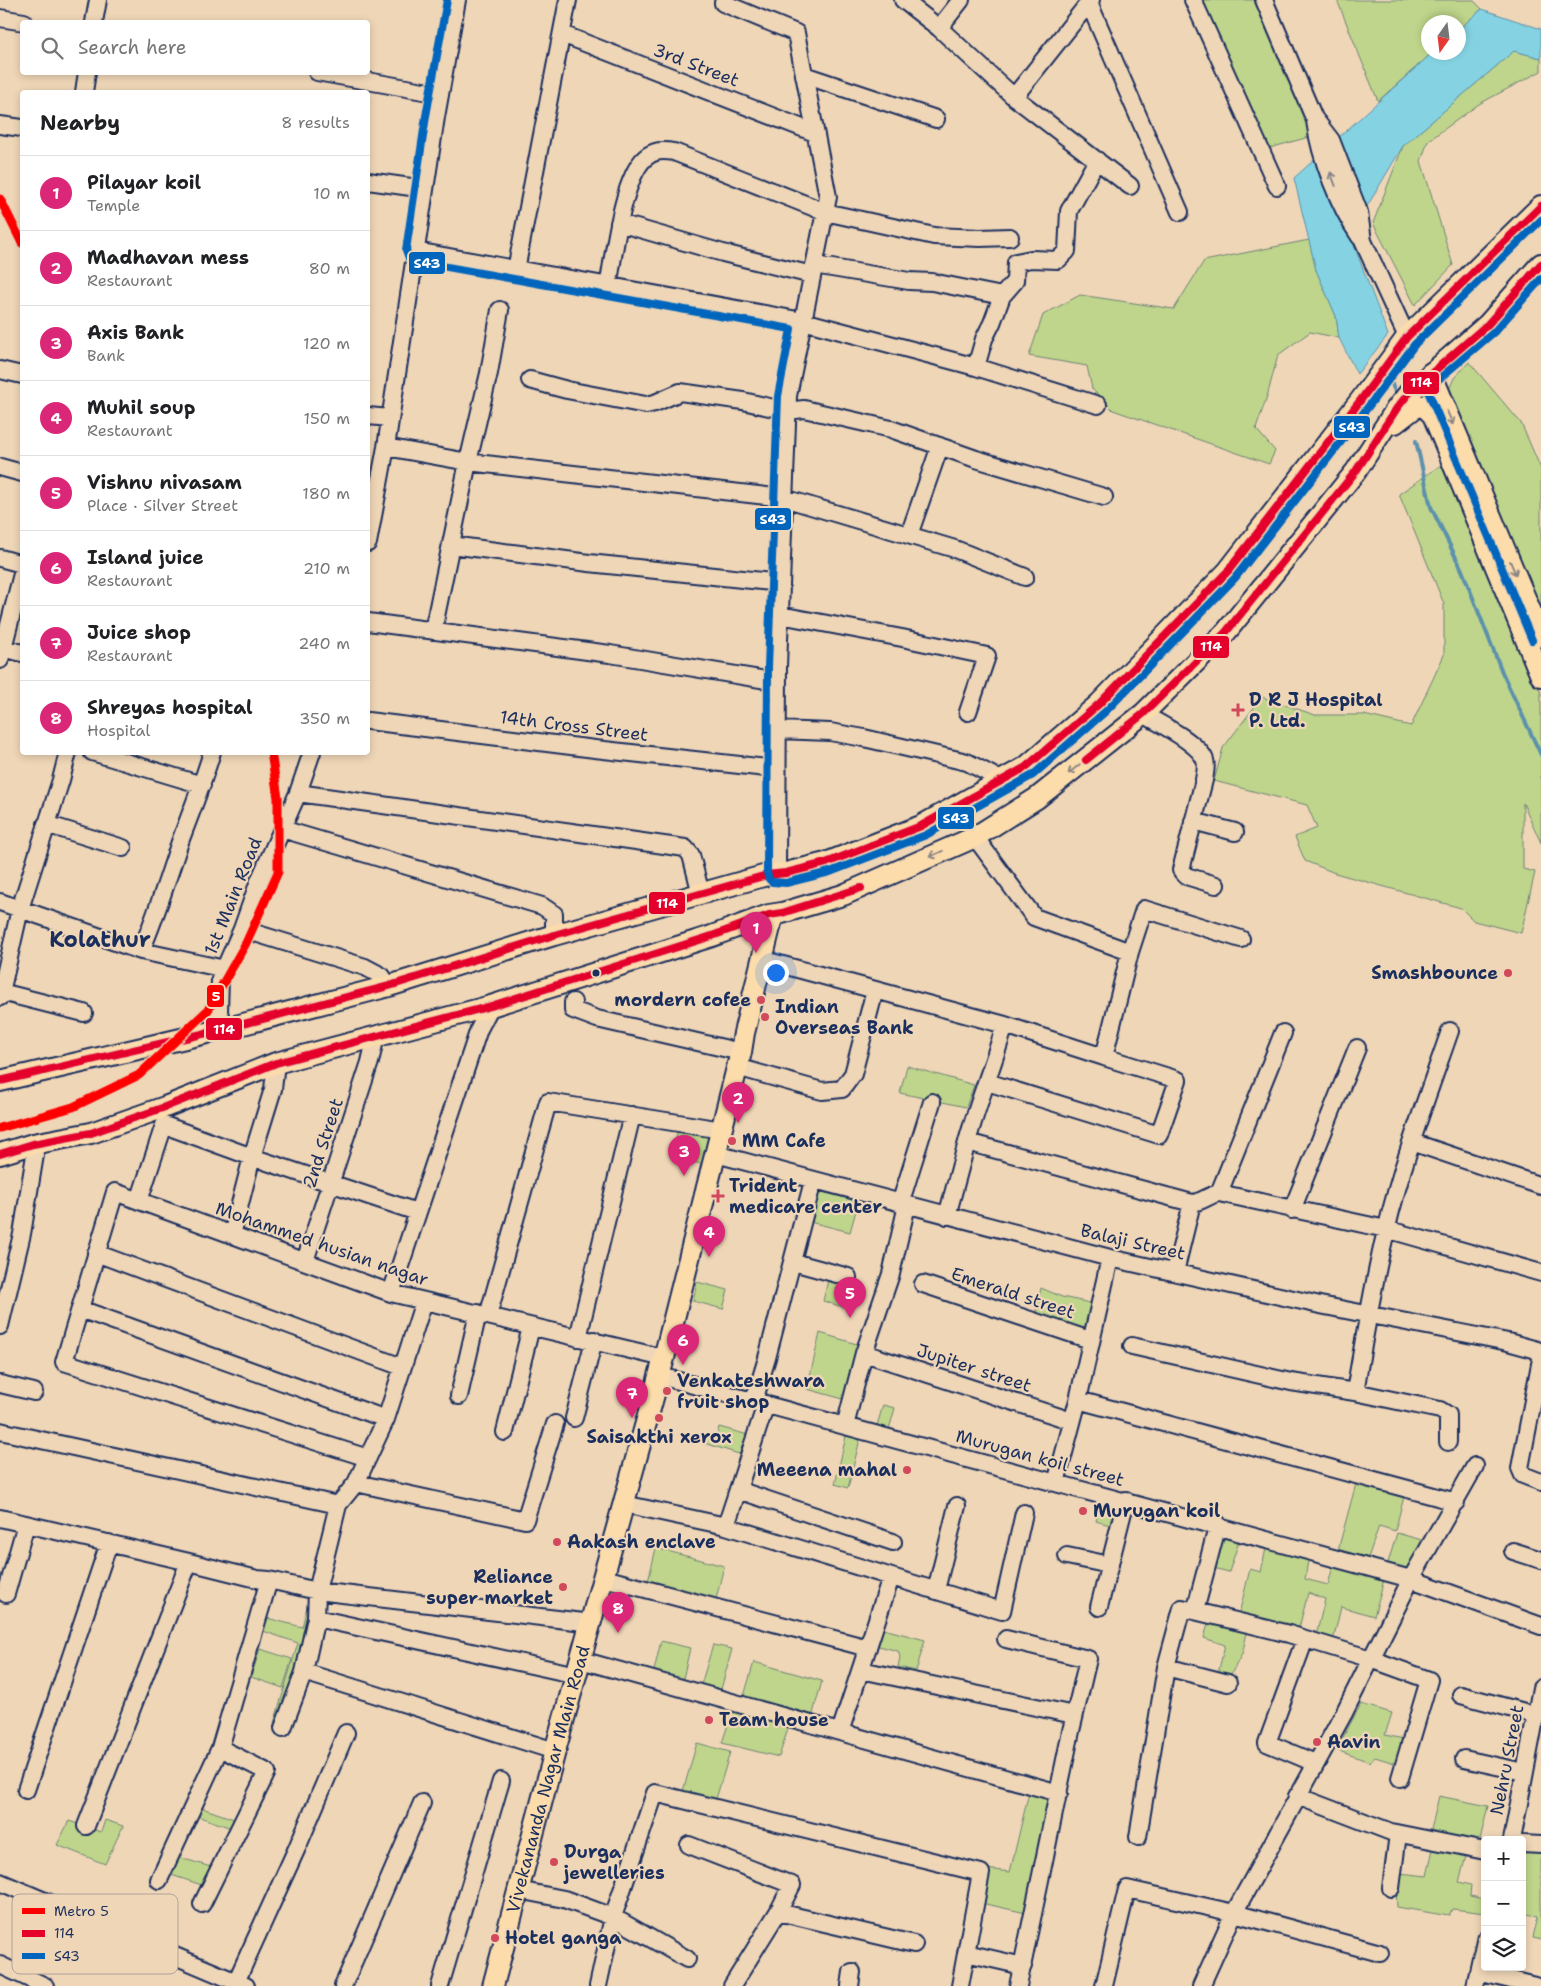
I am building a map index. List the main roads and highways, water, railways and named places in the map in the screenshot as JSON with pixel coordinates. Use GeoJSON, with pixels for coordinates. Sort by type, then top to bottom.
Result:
{"type":"FeatureCollection","features":[{"type":"Feature","properties":{"kind":"main road"},"geometry":{"type":"LineString","coordinates":[[0,1081],[224,1029],[388,986],[554,935],[777,873],[786,873],[826,862],[921,826],[1002,781],[1026,767],[1099,704],[1228,571],[1360,401],[1407,337],[1541,206]]}},
{"type":"Feature","properties":{"kind":"main road"},"geometry":{"type":"LineString","coordinates":[[0,1154],[33,1144],[164,1116],[276,1063],[491,1006],[777,914],[843,895],[975,837],[1037,798],[1144,714],[1226,632],[1356,471],[1409,393],[1488,324],[1541,264]]}},
{"type":"Feature","properties":{"kind":"main road"},"geometry":{"type":"LineString","coordinates":[[1431,373],[1541,636]]}},
{"type":"Feature","properties":{"kind":"main road"},"geometry":{"type":"LineString","coordinates":[[1382,433],[1417,406],[1424,406],[1433,415],[1541,676]]}},
{"type":"Feature","properties":{"kind":"main road","name":"Vivekananda Nagar Main Road"},"geometry":{"type":"LineString","coordinates":[[497,1985],[518,1890],[662,1367],[741,1051],[749,1034],[777,914]]}},
{"type":"Feature","properties":{"kind":"water"},"geometry":{"type":"Polygon","coordinates":[[[1482,9],[1541,29],[1541,58],[1514,51],[1403,146],[1350,235],[1388,335],[1357,374],[1339,338],[1336,316],[1316,270],[1294,178],[1424,60],[1466,60],[1466,23],[1482,9]]]}},
{"type":"Feature","properties":{"kind":"waterway"},"geometry":{"type":"LineString","coordinates":[[1391,382],[1397,396]]}},
{"type":"Feature","properties":{"kind":"waterway"},"geometry":{"type":"LineString","coordinates":[[1416,441],[1431,507],[1462,570],[1502,672],[1541,755]]}},
{"type":"Feature","properties":{"kind":"metro line","name":"5"},"geometry":{"type":"LineString","coordinates":[[0,199],[20,239]]}},
{"type":"Feature","properties":{"kind":"metro line","name":"5"},"geometry":{"type":"LineString","coordinates":[[0,1128],[73,1107],[139,1075],[208,1010],[246,943],[278,872],[278,798],[271,755]]}},
{"type":"Feature","properties":{"kind":"place","name":"D R J Hospital P. Ltd."},"geometry":{"type":"Point","coordinates":[1238,710]}},
{"type":"Feature","properties":{"kind":"place","name":"Pilayar koil"},"geometry":{"type":"Point","coordinates":[756,953]}},
{"type":"Feature","properties":{"kind":"place","name":"Smashbounce"},"geometry":{"type":"Point","coordinates":[1508,973]}},
{"type":"Feature","properties":{"kind":"place","name":"mordern cofee"},"geometry":{"type":"Point","coordinates":[761,1000]}},
{"type":"Feature","properties":{"kind":"place","name":"Indian Overseas Bank"},"geometry":{"type":"Point","coordinates":[765,1017]}},
{"type":"Feature","properties":{"kind":"place","name":"Madhavan mess"},"geometry":{"type":"Point","coordinates":[738,1123]}},
{"type":"Feature","properties":{"kind":"place","name":"MM Cafe"},"geometry":{"type":"Point","coordinates":[732,1141]}},
{"type":"Feature","properties":{"kind":"place","name":"Axis Bank"},"geometry":{"type":"Point","coordinates":[684,1176]}},
{"type":"Feature","properties":{"kind":"place","name":"Trident medicare center"},"geometry":{"type":"Point","coordinates":[718,1196]}},
{"type":"Feature","properties":{"kind":"place","name":"Muhil soup"},"geometry":{"type":"Point","coordinates":[709,1257]}},
{"type":"Feature","properties":{"kind":"place","name":"Vishnu nivasam"},"geometry":{"type":"Point","coordinates":[850,1318]}},
{"type":"Feature","properties":{"kind":"place","name":"Island juice"},"geometry":{"type":"Point","coordinates":[683,1365]}},
{"type":"Feature","properties":{"kind":"place","name":"Venkateshwara fruit shop"},"geometry":{"type":"Point","coordinates":[667,1391]}},
{"type":"Feature","properties":{"kind":"place","name":"Juice shop"},"geometry":{"type":"Point","coordinates":[632,1418]}},
{"type":"Feature","properties":{"kind":"place","name":"Saisakthi xerox"},"geometry":{"type":"Point","coordinates":[659,1418]}},
{"type":"Feature","properties":{"kind":"place","name":"Meeena mahal"},"geometry":{"type":"Point","coordinates":[907,1470]}},
{"type":"Feature","properties":{"kind":"place","name":"Murugan koil"},"geometry":{"type":"Point","coordinates":[1083,1511]}},
{"type":"Feature","properties":{"kind":"place","name":"Aakash enclave"},"geometry":{"type":"Point","coordinates":[557,1542]}},
{"type":"Feature","properties":{"kind":"place","name":"Reliance super market"},"geometry":{"type":"Point","coordinates":[563,1587]}},
{"type":"Feature","properties":{"kind":"place","name":"Shreyas hospital"},"geometry":{"type":"Point","coordinates":[618,1633]}},
{"type":"Feature","properties":{"kind":"place","name":"Team house"},"geometry":{"type":"Point","coordinates":[709,1720]}},
{"type":"Feature","properties":{"kind":"place","name":"Aavin"},"geometry":{"type":"Point","coordinates":[1317,1742]}},
{"type":"Feature","properties":{"kind":"place","name":"Durga jewelleries"},"geometry":{"type":"Point","coordinates":[554,1862]}},
{"type":"Feature","properties":{"kind":"place","name":"Hotel ganga"},"geometry":{"type":"Point","coordinates":[495,1938]}},
{"type":"Feature","properties":{"kind":"district","name":"Kolathur"},"geometry":{"type":"Point","coordinates":[100,939]}}]}
